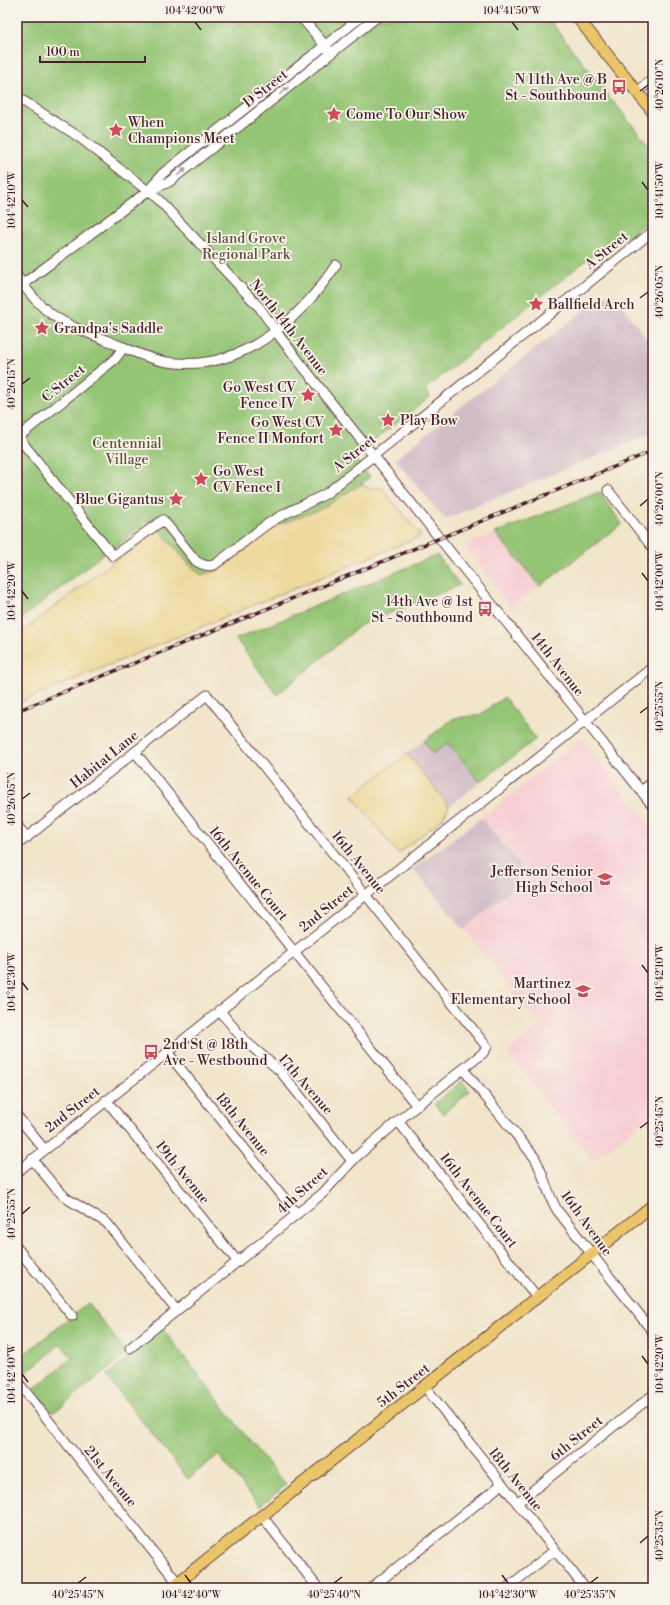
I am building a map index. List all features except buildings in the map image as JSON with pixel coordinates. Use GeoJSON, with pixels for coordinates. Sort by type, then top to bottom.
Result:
{"type":"FeatureCollection","features":[{"type":"Feature","properties":{"kind":"main road"},"geometry":{"type":"LineString","coordinates":[[577,17],[653,112]]}},
{"type":"Feature","properties":{"kind":"main road","name":"5th Street"},"geometry":{"type":"LineString","coordinates":[[177,1586],[262,1516],[653,1205]]}},
{"type":"Feature","properties":{"kind":"street"},"geometry":{"type":"LineString","coordinates":[[301,17],[332,53]]}},
{"type":"Feature","properties":{"kind":"street","name":"D Street"},"geometry":{"type":"LineString","coordinates":[[148,191],[162,174],[324,43],[361,17]]}},
{"type":"Feature","properties":{"kind":"street","name":"D Street"},"geometry":{"type":"LineString","coordinates":[[23,284],[148,191],[169,182],[377,17]]}},
{"type":"Feature","properties":{"kind":"street"},"geometry":{"type":"LineString","coordinates":[[637,92],[653,79]]}},
{"type":"Feature","properties":{"kind":"street","name":"North 14th Avenue"},"geometry":{"type":"LineString","coordinates":[[17,97],[79,136],[158,199],[260,308],[276,331],[441,539]]}},
{"type":"Feature","properties":{"kind":"street","name":"A Street"},"geometry":{"type":"LineString","coordinates":[[18,437],[113,556],[163,520],[196,561],[209,566],[214,565],[269,523],[327,493],[653,231]]}},
{"type":"Feature","properties":{"kind":"street"},"geometry":{"type":"LineString","coordinates":[[17,276],[36,302],[56,319],[153,359],[184,364],[218,360],[254,347],[276,331],[309,302],[336,265]]}},
{"type":"Feature","properties":{"kind":"street","name":"C Street"},"geometry":{"type":"LineString","coordinates":[[18,437],[115,359],[124,347]]}},
{"type":"Feature","properties":{"kind":"street"},"geometry":{"type":"LineString","coordinates":[[608,490],[653,548]]}},
{"type":"Feature","properties":{"kind":"street","name":"14th Avenue"},"geometry":{"type":"LineString","coordinates":[[441,539],[653,806]]}},
{"type":"Feature","properties":{"kind":"street","name":"2nd Street"},"geometry":{"type":"LineString","coordinates":[[17,1172],[219,1010],[653,667]]}},
{"type":"Feature","properties":{"kind":"street","name":"Habitat Lane"},"geometry":{"type":"LineString","coordinates":[[17,845],[207,694]]}},
{"type":"Feature","properties":{"kind":"street","name":"16th Avenue"},"geometry":{"type":"LineString","coordinates":[[207,694],[487,1047]]}},
{"type":"Feature","properties":{"kind":"street","name":"16th Avenue Court"},"geometry":{"type":"LineString","coordinates":[[134,752],[417,1106]]}},
{"type":"Feature","properties":{"kind":"street"},"geometry":{"type":"LineString","coordinates":[[641,791],[653,782]]}},
{"type":"Feature","properties":{"kind":"street"},"geometry":{"type":"LineString","coordinates":[[17,826],[27,838]]}},
{"type":"Feature","properties":{"kind":"street","name":"17th Avenue"},"geometry":{"type":"LineString","coordinates":[[219,1010],[244,1040],[280,1071],[352,1161]]}},
{"type":"Feature","properties":{"kind":"street","name":"4th Street"},"geometry":{"type":"LineString","coordinates":[[130,1348],[323,1193],[352,1161],[398,1121],[483,1053],[487,1047]]}},
{"type":"Feature","properties":{"kind":"street","name":"18th Avenue"},"geometry":{"type":"LineString","coordinates":[[167,1052],[298,1214]]}},
{"type":"Feature","properties":{"kind":"street","name":"16th Avenue"},"geometry":{"type":"LineString","coordinates":[[463,1069],[535,1158],[554,1205],[653,1332]]}},
{"type":"Feature","properties":{"kind":"street","name":"19th Avenue"},"geometry":{"type":"LineString","coordinates":[[106,1100],[238,1262]]}},
{"type":"Feature","properties":{"kind":"street"},"geometry":{"type":"LineString","coordinates":[[17,1116],[44,1149]]}},
{"type":"Feature","properties":{"kind":"street","name":"16th Avenue Court"},"geometry":{"type":"LineString","coordinates":[[398,1121],[537,1298]]}},
{"type":"Feature","properties":{"kind":"street"},"geometry":{"type":"LineString","coordinates":[[32,1160],[66,1198],[107,1223],[177,1311]]}},
{"type":"Feature","properties":{"kind":"street"},"geometry":{"type":"LineString","coordinates":[[17,1248],[72,1316]]}},
{"type":"Feature","properties":{"kind":"street","name":"21st Avenue"},"geometry":{"type":"LineString","coordinates":[[19,1386],[177,1586]]}},
{"type":"Feature","properties":{"kind":"street","name":"18th Avenue"},"geometry":{"type":"LineString","coordinates":[[425,1387],[585,1588]]}},
{"type":"Feature","properties":{"kind":"street","name":"6th Street"},"geometry":{"type":"LineString","coordinates":[[517,1503],[653,1395]]}},
{"type":"Feature","properties":{"kind":"street"},"geometry":{"type":"LineString","coordinates":[[371,1588],[502,1484]]}},
{"type":"Feature","properties":{"kind":"street"},"geometry":{"type":"LineString","coordinates":[[262,1516],[318,1588]]}},
{"type":"Feature","properties":{"kind":"street"},"geometry":{"type":"LineString","coordinates":[[508,1588],[555,1550]]}},
{"type":"Feature","properties":{"kind":"shaded area"},"geometry":{"type":"Polygon","coordinates":[[[613,295],[653,347],[653,433],[445,519],[395,459],[602,296],[613,295]]]}},
{"type":"Feature","properties":{"kind":"shaded area"},"geometry":{"type":"Polygon","coordinates":[[[495,533],[540,586],[512,609],[464,546],[495,533]]]}},
{"type":"Feature","properties":{"kind":"shaded area","name":"Martinez Elementary School"},"geometry":{"type":"Polygon","coordinates":[[[581,739],[653,828],[653,1114],[592,1161],[507,1052],[540,1025],[464,930],[518,883],[520,864],[481,818],[581,739]]]}},
{"type":"Feature","properties":{"kind":"shaded area"},"geometry":{"type":"Polygon","coordinates":[[[424,741],[433,754],[448,743],[480,782],[449,806],[407,754],[424,741]]]}},
{"type":"Feature","properties":{"kind":"shaded area"},"geometry":{"type":"Polygon","coordinates":[[[481,818],[520,864],[518,883],[464,930],[413,869],[481,818]]]}},
{"type":"Feature","properties":{"kind":"green space","name":"Island Grove Regional Park"},"geometry":{"type":"Polygon","coordinates":[[[17,17],[542,17],[547,23],[552,23],[609,96],[608,97],[612,102],[613,101],[653,151],[653,217],[628,237],[618,240],[613,245],[609,242],[425,389],[430,397],[375,440],[371,438],[357,450],[355,458],[370,477],[355,489],[319,510],[275,526],[217,571],[201,575],[188,563],[150,520],[121,543],[101,556],[17,622],[17,17]]]}},
{"type":"Feature","properties":{"kind":"green space"},"geometry":{"type":"Polygon","coordinates":[[[599,492],[622,524],[540,586],[495,533],[599,492]]]}},
{"type":"Feature","properties":{"kind":"green space"},"geometry":{"type":"Polygon","coordinates":[[[437,555],[460,585],[361,625],[277,695],[236,639],[437,555]]]}},
{"type":"Feature","properties":{"kind":"green space"},"geometry":{"type":"Polygon","coordinates":[[[504,697],[536,739],[480,782],[448,743],[433,754],[424,741],[454,718],[480,715],[504,697]]]}},
{"type":"Feature","properties":{"kind":"green space"},"geometry":{"type":"Polygon","coordinates":[[[462,1081],[470,1091],[443,1114],[434,1104],[462,1081]]]}},
{"type":"Feature","properties":{"kind":"green space"},"geometry":{"type":"Polygon","coordinates":[[[88,1303],[126,1352],[123,1357],[53,1413],[34,1389],[72,1358],[61,1344],[23,1375],[17,1368],[17,1360],[88,1303]]]}},
{"type":"Feature","properties":{"kind":"green space"},"geometry":{"type":"Polygon","coordinates":[[[162,1328],[263,1458],[286,1485],[260,1506],[218,1455],[188,1479],[106,1376],[126,1359],[129,1353],[162,1328]]]}},
{"type":"Feature","properties":{"kind":"sand"},"geometry":{"type":"Polygon","coordinates":[[[362,484],[369,489],[381,487],[421,536],[17,703],[17,636],[114,561],[159,530],[188,563],[201,575],[217,571],[275,526],[319,510],[362,484]]]}},
{"type":"Feature","properties":{"kind":"sand"},"geometry":{"type":"Polygon","coordinates":[[[407,754],[449,806],[443,818],[398,854],[353,796],[407,754]]]}},
{"type":"Feature","properties":{"kind":"railway"},"geometry":{"type":"LineString","coordinates":[[17,711],[653,451]]}},
{"type":"Feature","properties":{"kind":"place","name":"N 11th Ave @ B St - Southbound"},"geometry":{"type":"Point","coordinates":[619,87]}},
{"type":"Feature","properties":{"kind":"place","name":"Come To Our Show"},"geometry":{"type":"Point","coordinates":[334,114]}},
{"type":"Feature","properties":{"kind":"place","name":"When Champions Meet"},"geometry":{"type":"Point","coordinates":[116,130]}},
{"type":"Feature","properties":{"kind":"place","name":"Ballfield Arch"},"geometry":{"type":"Point","coordinates":[536,304]}},
{"type":"Feature","properties":{"kind":"place","name":"Grandpa's Saddle"},"geometry":{"type":"Point","coordinates":[42,328]}},
{"type":"Feature","properties":{"kind":"place","name":"Go West CV Fence IV"},"geometry":{"type":"Point","coordinates":[308,395]}},
{"type":"Feature","properties":{"kind":"place","name":"Play Bow"},"geometry":{"type":"Point","coordinates":[388,420]}},
{"type":"Feature","properties":{"kind":"place","name":"Go West CV Fence II Monfort"},"geometry":{"type":"Point","coordinates":[336,430]}},
{"type":"Feature","properties":{"kind":"place","name":"Go West CV Fence I"},"geometry":{"type":"Point","coordinates":[201,479]}},
{"type":"Feature","properties":{"kind":"place","name":"Blue Gigantus"},"geometry":{"type":"Point","coordinates":[176,499]}},
{"type":"Feature","properties":{"kind":"place","name":"14th Ave @ 1st St - Southbound"},"geometry":{"type":"Point","coordinates":[485,609]}},
{"type":"Feature","properties":{"kind":"place","name":"Jefferson Senior High School"},"geometry":{"type":"Point","coordinates":[605,879]}},
{"type":"Feature","properties":{"kind":"place","name":"Martinez Elementary School"},"geometry":{"type":"Point","coordinates":[583,991]}},
{"type":"Feature","properties":{"kind":"place","name":"2nd St @ 18th Ave - Westbound"},"geometry":{"type":"Point","coordinates":[151,1052]}},
{"type":"Feature","properties":{"kind":"park label","name":"Centennial Village"},"geometry":{"type":"Point","coordinates":[127,452]}}]}
